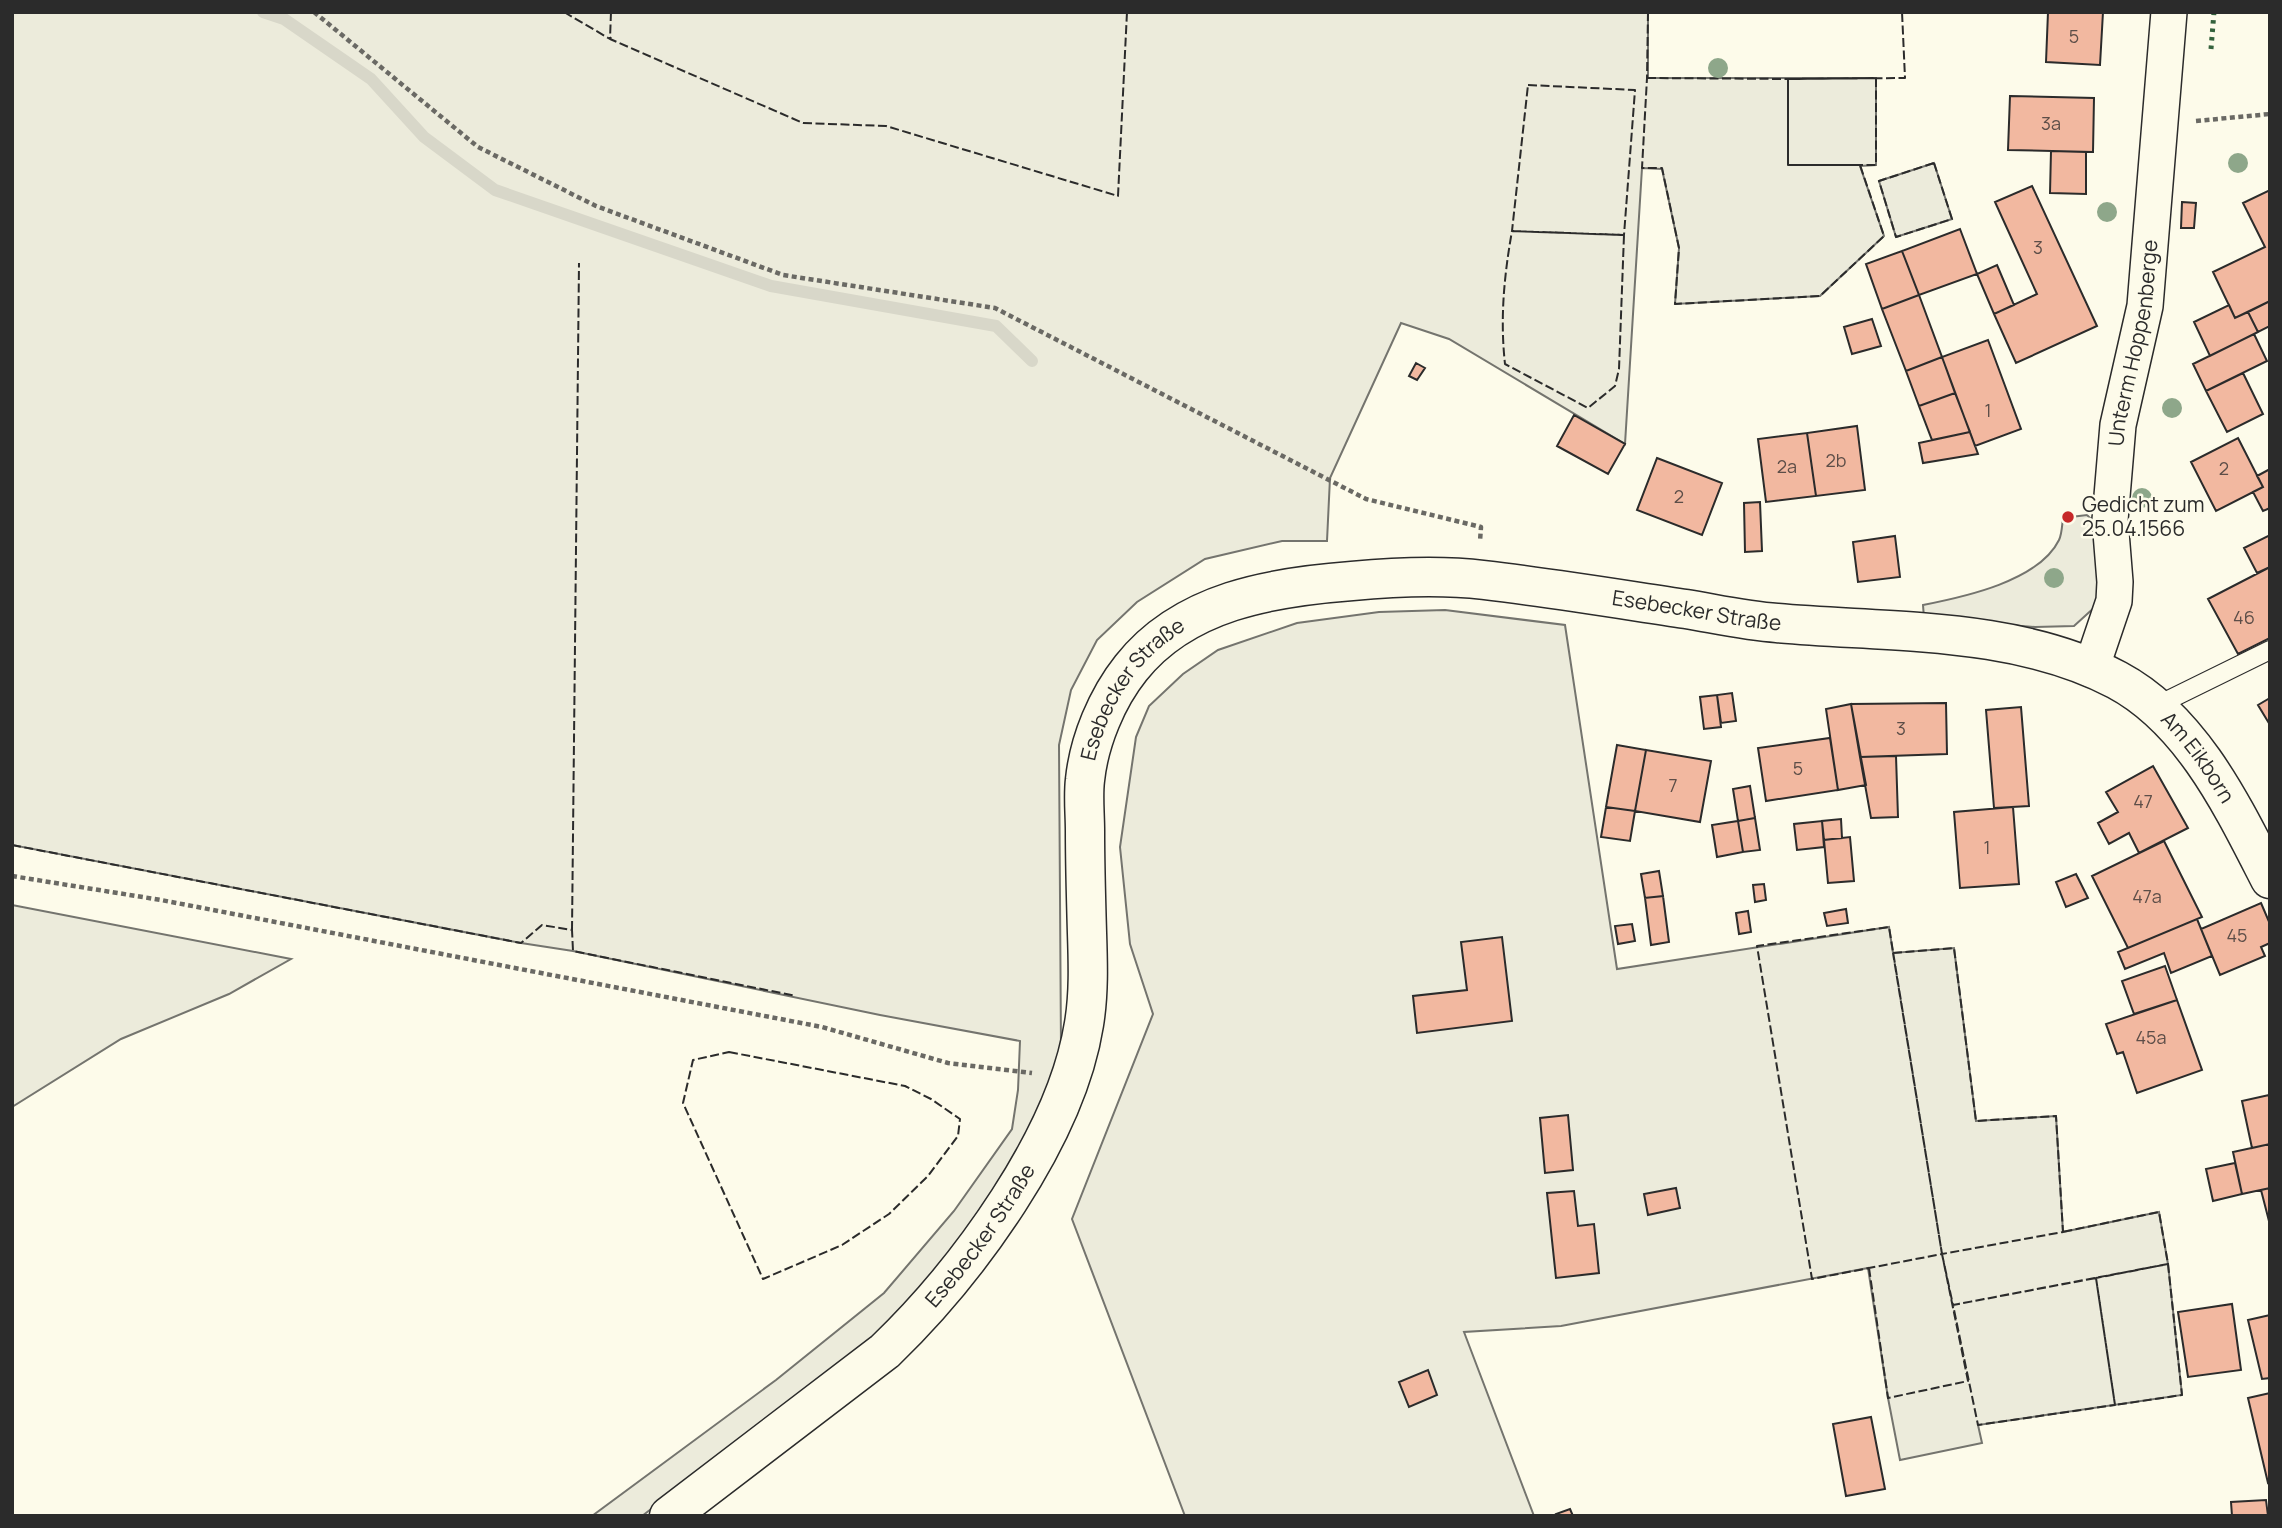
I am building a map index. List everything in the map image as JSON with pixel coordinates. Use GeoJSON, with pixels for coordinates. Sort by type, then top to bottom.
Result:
{"type":"FeatureCollection","features":[{"type":"Feature","properties":{"kind":"street","name":"Unterm Hoppenberge"},"geometry":{"type":"LineString","coordinates":[[2091,669],[2114,601],[2110,520],[2118,425],[2145,306],[2169,12]]}},
{"type":"Feature","properties":{"kind":"street","name":"Esebecker Straße"},"geometry":{"type":"LineString","coordinates":[[669,1516],[853,1377],[912,1325],[957,1273],[1007,1203],[1049,1130],[1071,1077],[1085,1023],[1087,993],[1084,783],[1095,735],[1120,682],[1132,666],[1146,650],[1178,626],[1220,604],[1284,587],[1392,577],[1478,579],[1773,623],[1930,632],[2014,645],[2091,669]]}},
{"type":"Feature","properties":{"kind":"street","name":"Am Eikborn"},"geometry":{"type":"LineString","coordinates":[[2091,669],[2119,681],[2154,707],[2181,733],[2213,776],[2237,815],[2270,879]]}},
{"type":"Feature","properties":{"kind":"lane"},"geometry":{"type":"LineString","coordinates":[[2154,707],[2270,650]]}},
{"type":"Feature","properties":{"kind":"path"},"geometry":{"type":"LineString","coordinates":[[314,12],[478,147],[596,206],[783,275],[995,307],[1366,499],[1481,527],[1478,579]]}},
{"type":"Feature","properties":{"kind":"path"},"geometry":{"type":"LineString","coordinates":[[2160,124],[2270,114]]}},
{"type":"Feature","properties":{"kind":"path"},"geometry":{"type":"LineString","coordinates":[[12,876],[161,900],[822,1027],[948,1063],[1071,1077]]}},
{"type":"Feature","properties":{"kind":"shaded area"},"geometry":{"type":"Polygon","coordinates":[[[12,12],[1648,12],[1648,78],[1876,78],[1876,165],[1860,166],[1884,236],[1820,296],[1675,304],[1679,248],[1662,169],[1642,168],[1625,444],[1449,339],[1401,323],[1330,478],[1327,541],[1282,541],[1205,559],[1137,602],[1097,640],[1071,690],[1059,745],[1061,1048],[1041,1105],[1010,1165],[940,1268],[866,1344],[642,1516],[592,1516],[776,1380],[884,1293],[954,1211],[1012,1129],[1018,1090],[1020,1041],[880,1015],[573,951],[12,845],[12,12]]]}},
{"type":"Feature","properties":{"kind":"shaded area"},"geometry":{"type":"Polygon","coordinates":[[[1934,163],[1952,219],[1896,237],[1879,181],[1934,163]]]}},
{"type":"Feature","properties":{"kind":"shaded area"},"geometry":{"type":"Polygon","coordinates":[[[2087,515],[2098,526],[2101,574],[2096,606],[2074,626],[2035,627],[1924,618],[1923,605],[1979,592],[2035,566],[2049,554],[2059,540],[2063,518],[2087,515]]]}},
{"type":"Feature","properties":{"kind":"shaded area"},"geometry":{"type":"Polygon","coordinates":[[[1445,610],[1565,625],[1617,969],[1889,927],[1893,953],[1954,948],[1976,1121],[2056,1116],[2063,1232],[2159,1212],[2168,1264],[2182,1395],[1978,1425],[1982,1443],[1900,1460],[1868,1268],[1561,1326],[1464,1332],[1534,1516],[1185,1516],[1072,1219],[1153,1014],[1130,944],[1120,847],[1136,737],[1149,706],[1183,674],[1218,650],[1297,623],[1379,612],[1445,610]]]}},
{"type":"Feature","properties":{"kind":"shaded area"},"geometry":{"type":"Polygon","coordinates":[[[12,905],[291,959],[229,994],[121,1039],[12,1107],[12,905]]]}},
{"type":"Feature","properties":{"kind":"building"},"geometry":{"type":"Polygon","coordinates":[[[2048,12],[2103,12],[2100,65],[2046,62],[2048,12]]]}},
{"type":"Feature","properties":{"kind":"building"},"geometry":{"type":"Polygon","coordinates":[[[2010,96],[2094,98],[2093,152],[2008,150],[2010,96]]]}},
{"type":"Feature","properties":{"kind":"building"},"geometry":{"type":"Polygon","coordinates":[[[2051,151],[2086,152],[2086,194],[2050,193],[2051,151]]]}},
{"type":"Feature","properties":{"kind":"building"},"geometry":{"type":"Polygon","coordinates":[[[2032,186],[2097,326],[2016,363],[1994,314],[2037,294],[1995,202],[2032,186]]]}},
{"type":"Feature","properties":{"kind":"building"},"geometry":{"type":"Polygon","coordinates":[[[2270,190],[2270,301],[2235,318],[2213,272],[2265,247],[2243,203],[2270,190]]]}},
{"type":"Feature","properties":{"kind":"building"},"geometry":{"type":"Polygon","coordinates":[[[2182,202],[2196,203],[2194,228],[2181,228],[2182,202]]]}},
{"type":"Feature","properties":{"kind":"building"},"geometry":{"type":"Polygon","coordinates":[[[1960,229],[1977,274],[1919,295],[1902,251],[1960,229]]]}},
{"type":"Feature","properties":{"kind":"building"},"geometry":{"type":"Polygon","coordinates":[[[1902,251],[1919,295],[1882,309],[1866,264],[1902,251]]]}},
{"type":"Feature","properties":{"kind":"building"},"geometry":{"type":"Polygon","coordinates":[[[1997,265],[2014,305],[1994,314],[1977,274],[1997,265]]]}},
{"type":"Feature","properties":{"kind":"building"},"geometry":{"type":"Polygon","coordinates":[[[1919,295],[1942,357],[1906,371],[1882,309],[1919,295]]]}},
{"type":"Feature","properties":{"kind":"building"},"geometry":{"type":"Polygon","coordinates":[[[2270,301],[2270,326],[2258,332],[2248,312],[2270,301]]]}},
{"type":"Feature","properties":{"kind":"building"},"geometry":{"type":"Polygon","coordinates":[[[2229,305],[2235,318],[2248,312],[2258,332],[2210,356],[2194,322],[2229,305]]]}},
{"type":"Feature","properties":{"kind":"building"},"geometry":{"type":"Polygon","coordinates":[[[1872,319],[1881,346],[1852,354],[1844,327],[1872,319]]]}},
{"type":"Feature","properties":{"kind":"building"},"geometry":{"type":"Polygon","coordinates":[[[2254,334],[2267,361],[2206,391],[2193,364],[2254,334]]]}},
{"type":"Feature","properties":{"kind":"building"},"geometry":{"type":"Polygon","coordinates":[[[1988,340],[2021,429],[1975,446],[1942,357],[1988,340]]]}},
{"type":"Feature","properties":{"kind":"building"},"geometry":{"type":"Polygon","coordinates":[[[1942,357],[1955,393],[1919,406],[1906,371],[1942,357]]]}},
{"type":"Feature","properties":{"kind":"building"},"geometry":{"type":"Polygon","coordinates":[[[1416,363],[1425,368],[1417,380],[1409,376],[1416,363]]]}},
{"type":"Feature","properties":{"kind":"building"},"geometry":{"type":"Polygon","coordinates":[[[2243,373],[2263,414],[2227,432],[2206,391],[2243,373]]]}},
{"type":"Feature","properties":{"kind":"building"},"geometry":{"type":"Polygon","coordinates":[[[1955,393],[1970,432],[1932,440],[1919,406],[1955,393]]]}},
{"type":"Feature","properties":{"kind":"building"},"geometry":{"type":"Polygon","coordinates":[[[1574,415],[1625,444],[1608,474],[1557,446],[1574,415]]]}},
{"type":"Feature","properties":{"kind":"building"},"geometry":{"type":"Polygon","coordinates":[[[1857,426],[1865,490],[1816,496],[1807,433],[1857,426]]]}},
{"type":"Feature","properties":{"kind":"building"},"geometry":{"type":"Polygon","coordinates":[[[1970,432],[1978,454],[1923,463],[1919,443],[1970,432]]]}},
{"type":"Feature","properties":{"kind":"building"},"geometry":{"type":"Polygon","coordinates":[[[1807,433],[1816,496],[1766,502],[1758,439],[1807,433]]]}},
{"type":"Feature","properties":{"kind":"building"},"geometry":{"type":"Polygon","coordinates":[[[2238,438],[2263,487],[2216,511],[2191,462],[2238,438]]]}},
{"type":"Feature","properties":{"kind":"building"},"geometry":{"type":"Polygon","coordinates":[[[1657,458],[1722,483],[1702,535],[1637,510],[1657,458]]]}},
{"type":"Feature","properties":{"kind":"building"},"geometry":{"type":"Polygon","coordinates":[[[2270,469],[2270,508],[2263,511],[2253,492],[2263,487],[2257,476],[2270,469]]]}},
{"type":"Feature","properties":{"kind":"building"},"geometry":{"type":"Polygon","coordinates":[[[1760,502],[1762,551],[1745,552],[1744,503],[1760,502]]]}},
{"type":"Feature","properties":{"kind":"building"},"geometry":{"type":"Polygon","coordinates":[[[2270,535],[2270,567],[2257,573],[2244,548],[2270,535]]]}},
{"type":"Feature","properties":{"kind":"building"},"geometry":{"type":"Polygon","coordinates":[[[1895,536],[1900,577],[1858,582],[1853,542],[1895,536]]]}},
{"type":"Feature","properties":{"kind":"building"},"geometry":{"type":"Polygon","coordinates":[[[2270,567],[2270,638],[2238,654],[2208,599],[2270,567]]]}},
{"type":"Feature","properties":{"kind":"building"},"geometry":{"type":"Polygon","coordinates":[[[1732,693],[1736,721],[1721,723],[1717,695],[1732,693]]]}},
{"type":"Feature","properties":{"kind":"building"},"geometry":{"type":"Polygon","coordinates":[[[1717,695],[1721,727],[1704,729],[1700,697],[1717,695]]]}},
{"type":"Feature","properties":{"kind":"building"},"geometry":{"type":"Polygon","coordinates":[[[2270,698],[2270,725],[2258,705],[2270,698]]]}},
{"type":"Feature","properties":{"kind":"building"},"geometry":{"type":"Polygon","coordinates":[[[1946,703],[1947,754],[1860,757],[1851,704],[1946,703]]]}},
{"type":"Feature","properties":{"kind":"building"},"geometry":{"type":"Polygon","coordinates":[[[1851,704],[1866,785],[1838,790],[1826,709],[1851,704]]]}},
{"type":"Feature","properties":{"kind":"building"},"geometry":{"type":"Polygon","coordinates":[[[2021,707],[2029,806],[1994,808],[1986,710],[2021,707]]]}},
{"type":"Feature","properties":{"kind":"building"},"geometry":{"type":"Polygon","coordinates":[[[1830,738],[1838,790],[1766,801],[1758,748],[1830,738]]]}},
{"type":"Feature","properties":{"kind":"building"},"geometry":{"type":"Polygon","coordinates":[[[1617,745],[1646,750],[1635,811],[1606,807],[1617,745]]]}},
{"type":"Feature","properties":{"kind":"building"},"geometry":{"type":"Polygon","coordinates":[[[1646,750],[1711,761],[1700,822],[1635,811],[1646,750]]]}},
{"type":"Feature","properties":{"kind":"building"},"geometry":{"type":"Polygon","coordinates":[[[1896,756],[1898,817],[1871,818],[1860,757],[1896,756]]]}},
{"type":"Feature","properties":{"kind":"building"},"geometry":{"type":"Polygon","coordinates":[[[2153,766],[2188,828],[2139,853],[2129,833],[2109,844],[2098,823],[2118,812],[2106,792],[2153,766]]]}},
{"type":"Feature","properties":{"kind":"building"},"geometry":{"type":"Polygon","coordinates":[[[1750,786],[1755,818],[1738,821],[1733,789],[1750,786]]]}},
{"type":"Feature","properties":{"kind":"building"},"geometry":{"type":"Polygon","coordinates":[[[1606,807],[1635,811],[1630,841],[1601,837],[1606,807]]]}},
{"type":"Feature","properties":{"kind":"building"},"geometry":{"type":"Polygon","coordinates":[[[2013,807],[2019,884],[1960,888],[1954,812],[2013,807]]]}},
{"type":"Feature","properties":{"kind":"building"},"geometry":{"type":"Polygon","coordinates":[[[1755,818],[1760,850],[1743,852],[1738,821],[1755,818]]]}},
{"type":"Feature","properties":{"kind":"building"},"geometry":{"type":"Polygon","coordinates":[[[1841,819],[1842,838],[1824,840],[1822,821],[1841,819]]]}},
{"type":"Feature","properties":{"kind":"building"},"geometry":{"type":"Polygon","coordinates":[[[1738,821],[1743,852],[1717,857],[1712,825],[1738,821]]]}},
{"type":"Feature","properties":{"kind":"building"},"geometry":{"type":"Polygon","coordinates":[[[1822,821],[1824,847],[1797,850],[1794,824],[1822,821]]]}},
{"type":"Feature","properties":{"kind":"building"},"geometry":{"type":"Polygon","coordinates":[[[1850,837],[1854,881],[1828,883],[1824,840],[1850,837]]]}},
{"type":"Feature","properties":{"kind":"building"},"geometry":{"type":"Polygon","coordinates":[[[2164,841],[2202,917],[2128,948],[2092,876],[2164,841]]]}},
{"type":"Feature","properties":{"kind":"building"},"geometry":{"type":"Polygon","coordinates":[[[1659,871],[1663,896],[1645,898],[1641,874],[1659,871]]]}},
{"type":"Feature","properties":{"kind":"building"},"geometry":{"type":"Polygon","coordinates":[[[2076,874],[2088,898],[2066,907],[2056,882],[2076,874]]]}},
{"type":"Feature","properties":{"kind":"building"},"geometry":{"type":"Polygon","coordinates":[[[1764,884],[1766,900],[1755,902],[1753,885],[1764,884]]]}},
{"type":"Feature","properties":{"kind":"building"},"geometry":{"type":"Polygon","coordinates":[[[1663,896],[1669,942],[1651,945],[1645,898],[1663,896]]]}},
{"type":"Feature","properties":{"kind":"building"},"geometry":{"type":"Polygon","coordinates":[[[2261,903],[2270,924],[2270,943],[2261,947],[2265,956],[2220,975],[2201,929],[2261,903]]]}},
{"type":"Feature","properties":{"kind":"building"},"geometry":{"type":"Polygon","coordinates":[[[1846,909],[1848,923],[1827,926],[1824,913],[1846,909]]]}},
{"type":"Feature","properties":{"kind":"building"},"geometry":{"type":"Polygon","coordinates":[[[1748,911],[1751,932],[1739,934],[1736,913],[1748,911]]]}},
{"type":"Feature","properties":{"kind":"building"},"geometry":{"type":"Polygon","coordinates":[[[2197,919],[2212,956],[2171,973],[2164,953],[2125,969],[2118,952],[2197,919]]]}},
{"type":"Feature","properties":{"kind":"building"},"geometry":{"type":"Polygon","coordinates":[[[1632,924],[1635,941],[1618,944],[1615,926],[1632,924]]]}},
{"type":"Feature","properties":{"kind":"building"},"geometry":{"type":"Polygon","coordinates":[[[1502,937],[1512,1021],[1417,1033],[1413,996],[1467,990],[1461,942],[1502,937]]]}},
{"type":"Feature","properties":{"kind":"building"},"geometry":{"type":"Polygon","coordinates":[[[2165,966],[2177,1000],[2134,1014],[2122,981],[2165,966]]]}},
{"type":"Feature","properties":{"kind":"building"},"geometry":{"type":"Polygon","coordinates":[[[2177,1000],[2202,1070],[2137,1093],[2123,1052],[2117,1054],[2106,1024],[2177,1000]]]}},
{"type":"Feature","properties":{"kind":"building"},"geometry":{"type":"Polygon","coordinates":[[[2269,1095],[2270,1144],[2252,1148],[2242,1101],[2269,1095]]]}},
{"type":"Feature","properties":{"kind":"building"},"geometry":{"type":"Polygon","coordinates":[[[1568,1115],[1573,1170],[1545,1173],[1540,1118],[1568,1115]]]}},
{"type":"Feature","properties":{"kind":"building"},"geometry":{"type":"Polygon","coordinates":[[[2270,1144],[2270,1188],[2242,1194],[2233,1152],[2270,1144]]]}},
{"type":"Feature","properties":{"kind":"building"},"geometry":{"type":"Polygon","coordinates":[[[2235,1163],[2242,1194],[2213,1201],[2206,1169],[2235,1163]]]}},
{"type":"Feature","properties":{"kind":"building"},"geometry":{"type":"Polygon","coordinates":[[[1676,1188],[1680,1208],[1648,1215],[1644,1194],[1676,1188]]]}},
{"type":"Feature","properties":{"kind":"building"},"geometry":{"type":"Polygon","coordinates":[[[2270,1188],[2270,1225],[2261,1190],[2270,1188]]]}},
{"type":"Feature","properties":{"kind":"building"},"geometry":{"type":"Polygon","coordinates":[[[1574,1191],[1578,1226],[1594,1224],[1599,1273],[1556,1278],[1547,1193],[1574,1191]]]}},
{"type":"Feature","properties":{"kind":"building"},"geometry":{"type":"Polygon","coordinates":[[[2232,1304],[2241,1370],[2188,1377],[2178,1312],[2232,1304]]]}},
{"type":"Feature","properties":{"kind":"building"},"geometry":{"type":"Polygon","coordinates":[[[2270,1315],[2270,1378],[2262,1379],[2248,1320],[2270,1315]]]}},
{"type":"Feature","properties":{"kind":"building"},"geometry":{"type":"Polygon","coordinates":[[[1428,1370],[1437,1395],[1409,1407],[1399,1382],[1428,1370]]]}},
{"type":"Feature","properties":{"kind":"building"},"geometry":{"type":"Polygon","coordinates":[[[2270,1393],[2270,1482],[2268,1483],[2248,1398],[2270,1393]]]}},
{"type":"Feature","properties":{"kind":"building"},"geometry":{"type":"Polygon","coordinates":[[[1871,1417],[1885,1489],[1846,1496],[1833,1424],[1871,1417]]]}},
{"type":"Feature","properties":{"kind":"building"},"geometry":{"type":"Polygon","coordinates":[[[2266,1500],[2268,1516],[2232,1516],[2231,1502],[2266,1500]]]}},
{"type":"Feature","properties":{"kind":"building"},"geometry":{"type":"Polygon","coordinates":[[[1570,1509],[1573,1516],[1556,1514],[1570,1509]]]}},
{"type":"Feature","properties":{"kind":"waterway"},"geometry":{"type":"LineString","coordinates":[[263,12],[284,19],[371,79],[424,137],[495,190],[771,286],[996,326],[1032,361]]}},
{"type":"Feature","properties":{"kind":"hedge"},"geometry":{"type":"LineString","coordinates":[[2211,49],[2214,12]]}},
{"type":"Feature","properties":{"kind":"fence"},"geometry":{"type":"LineString","coordinates":[[564,12],[610,39],[611,37]]}},
{"type":"Feature","properties":{"kind":"fence"},"geometry":{"type":"LineString","coordinates":[[611,12],[610,39],[803,123],[886,126],[1118,196],[1127,12]]}},
{"type":"Feature","properties":{"kind":"fence"},"geometry":{"type":"LineString","coordinates":[[1648,12],[1649,78]]}},
{"type":"Feature","properties":{"kind":"fence"},"geometry":{"type":"LineString","coordinates":[[1786,79],[1905,78],[1902,12]]}},
{"type":"Feature","properties":{"kind":"fence"},"geometry":{"type":"LineString","coordinates":[[1647,78],[1788,79],[1788,165],[1860,165],[1884,236],[1820,296],[1675,304],[1679,248],[1662,168],[1642,168],[1647,78]]}},
{"type":"Feature","properties":{"kind":"fence"},"geometry":{"type":"LineString","coordinates":[[1876,78],[1876,165],[1788,165],[1788,79],[1876,78]]}},
{"type":"Feature","properties":{"kind":"fence"},"geometry":{"type":"LineString","coordinates":[[1528,85],[1635,90],[1624,235],[1512,231],[1528,85]]}},
{"type":"Feature","properties":{"kind":"fence"},"geometry":{"type":"LineString","coordinates":[[1934,163],[1952,219],[1896,237],[1879,181],[1934,163]]}},
{"type":"Feature","properties":{"kind":"fence"},"geometry":{"type":"LineString","coordinates":[[1512,231],[1624,235],[1619,369],[1615,386],[1588,408],[1505,364],[1504,298],[1512,231]]}},
{"type":"Feature","properties":{"kind":"fence"},"geometry":{"type":"LineString","coordinates":[[572,930],[579,263]]}},
{"type":"Feature","properties":{"kind":"fence"},"geometry":{"type":"LineString","coordinates":[[12,845],[521,943],[542,925],[572,930],[573,951],[796,996]]}},
{"type":"Feature","properties":{"kind":"fence"},"geometry":{"type":"LineString","coordinates":[[1893,953],[1942,1254],[1812,1279],[1757,946],[1889,927],[1942,1254],[2063,1232],[2056,1116],[1976,1121],[1954,948],[1893,953]]}},
{"type":"Feature","properties":{"kind":"fence"},"geometry":{"type":"LineString","coordinates":[[729,1052],[905,1086],[931,1099],[960,1119],[958,1136],[928,1176],[889,1214],[842,1245],[763,1279],[683,1103],[693,1060],[729,1052]]}},
{"type":"Feature","properties":{"kind":"fence"},"geometry":{"type":"LineString","coordinates":[[1942,1254],[1953,1305],[2168,1264],[2159,1212],[2062,1232]]}},
{"type":"Feature","properties":{"kind":"fence"},"geometry":{"type":"LineString","coordinates":[[1869,1268],[1888,1398],[1968,1381],[1942,1254]]}},
{"type":"Feature","properties":{"kind":"fence"},"geometry":{"type":"LineString","coordinates":[[2168,1264],[2182,1395],[2115,1405],[2096,1278],[2168,1264]]}},
{"type":"Feature","properties":{"kind":"fence"},"geometry":{"type":"LineString","coordinates":[[2096,1278],[2115,1405],[1978,1425],[1953,1305],[2096,1278]]}},
{"type":"Feature","properties":{"kind":"place","name":"Gedicht zum 25.04.1566"},"geometry":{"type":"Point","coordinates":[2068,517]}}]}
